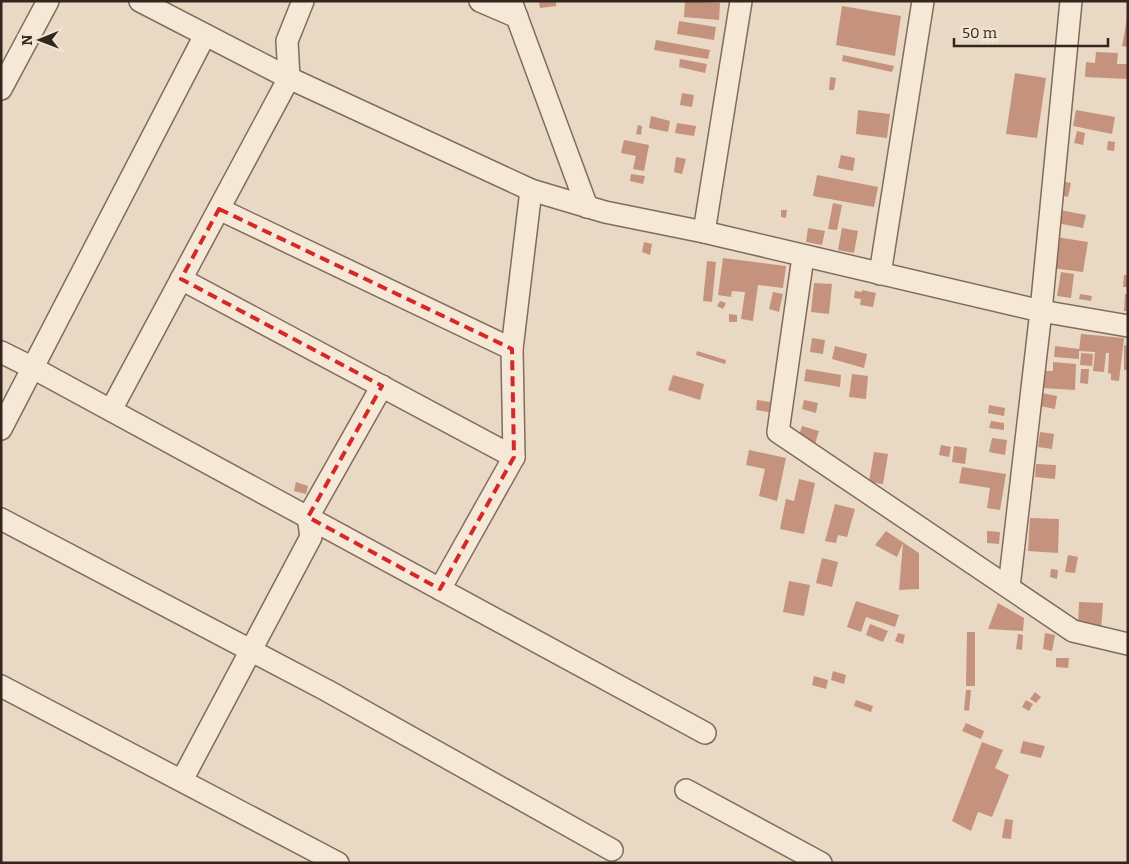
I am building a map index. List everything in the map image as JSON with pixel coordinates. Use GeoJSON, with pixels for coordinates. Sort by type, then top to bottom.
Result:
{"type":"FeatureCollection","features":[{"type":"Feature","properties":{"kind":"street"},"geometry":{"type":"LineString","coordinates":[[1,89],[48,1]]}},
{"type":"Feature","properties":{"kind":"street"},"geometry":{"type":"LineString","coordinates":[[140,1],[289,78],[531,190],[605,212],[704,232],[804,257],[1041,311],[1128,326]]}},
{"type":"Feature","properties":{"kind":"street"},"geometry":{"type":"LineString","coordinates":[[111,410],[289,78],[288,41],[303,1]]}},
{"type":"Feature","properties":{"kind":"street"},"geometry":{"type":"LineString","coordinates":[[480,1],[514,9],[588,207]]}},
{"type":"Feature","properties":{"kind":"street"},"geometry":{"type":"LineString","coordinates":[[704,232],[741,1]]}},
{"type":"Feature","properties":{"kind":"street"},"geometry":{"type":"LineString","coordinates":[[880,274],[923,1]]}},
{"type":"Feature","properties":{"kind":"street"},"geometry":{"type":"LineString","coordinates":[[1009,587],[1041,311],[1071,1]]}},
{"type":"Feature","properties":{"kind":"street"},"geometry":{"type":"LineString","coordinates":[[1,429],[205,35]]}},
{"type":"Feature","properties":{"kind":"street"},"geometry":{"type":"LineString","coordinates":[[440,589],[514,457],[512,349],[531,190]]}},
{"type":"Feature","properties":{"kind":"street"},"geometry":{"type":"LineString","coordinates":[[219,209],[512,349]]}},
{"type":"Feature","properties":{"kind":"street"},"geometry":{"type":"LineString","coordinates":[[804,257],[778,432],[1073,631],[1128,644]]}},
{"type":"Feature","properties":{"kind":"street"},"geometry":{"type":"LineString","coordinates":[[181,279],[514,457]]}},
{"type":"Feature","properties":{"kind":"street"},"geometry":{"type":"LineString","coordinates":[[1,352],[308,516],[705,733]]}},
{"type":"Feature","properties":{"kind":"street"},"geometry":{"type":"LineString","coordinates":[[182,780],[311,537],[308,516],[382,386]]}},
{"type":"Feature","properties":{"kind":"street"},"geometry":{"type":"LineString","coordinates":[[1,519],[326,690],[612,850]]}},
{"type":"Feature","properties":{"kind":"street"},"geometry":{"type":"LineString","coordinates":[[1,686],[338,863]]}},
{"type":"Feature","properties":{"kind":"street"},"geometry":{"type":"LineString","coordinates":[[686,790],[821,863]]}},
{"type":"Feature","properties":{"kind":"highlighted area"},"geometry":{"type":"Polygon","coordinates":[[[219,209],[512,349],[514,457],[440,589],[308,517],[382,386],[181,279],[219,209]]]}},
{"type":"Feature","properties":{"kind":"building"},"geometry":{"type":"Polygon","coordinates":[[[539,1],[556,1],[556,6],[540,8],[539,1]]]}},
{"type":"Feature","properties":{"kind":"building"},"geometry":{"type":"Polygon","coordinates":[[[685,1],[720,3],[719,20],[684,17],[685,1]]]}},
{"type":"Feature","properties":{"kind":"building"},"geometry":{"type":"Polygon","coordinates":[[[842,6],[901,16],[895,56],[836,45],[842,6]]]}},
{"type":"Feature","properties":{"kind":"building"},"geometry":{"type":"Polygon","coordinates":[[[1128,20],[1128,47],[1122,46],[1128,20]]]}},
{"type":"Feature","properties":{"kind":"building"},"geometry":{"type":"Polygon","coordinates":[[[679,21],[716,27],[714,40],[677,34],[679,21]]]}},
{"type":"Feature","properties":{"kind":"building"},"geometry":{"type":"Polygon","coordinates":[[[656,40],[710,50],[708,59],[654,50],[656,40]]]}},
{"type":"Feature","properties":{"kind":"building"},"geometry":{"type":"Polygon","coordinates":[[[1096,52],[1118,53],[1117,64],[1128,64],[1128,79],[1085,77],[1086,62],[1095,63],[1096,52]]]}},
{"type":"Feature","properties":{"kind":"building"},"geometry":{"type":"Polygon","coordinates":[[[843,55],[894,66],[892,72],[842,61],[843,55]]]}},
{"type":"Feature","properties":{"kind":"building"},"geometry":{"type":"Polygon","coordinates":[[[680,59],[707,64],[705,73],[679,67],[680,59]]]}},
{"type":"Feature","properties":{"kind":"building"},"geometry":{"type":"Polygon","coordinates":[[[1015,73],[1046,78],[1037,138],[1006,134],[1015,73]]]}},
{"type":"Feature","properties":{"kind":"building"},"geometry":{"type":"Polygon","coordinates":[[[830,77],[836,78],[834,90],[829,90],[830,77]]]}},
{"type":"Feature","properties":{"kind":"building"},"geometry":{"type":"Polygon","coordinates":[[[682,93],[694,95],[692,107],[680,105],[682,93]]]}},
{"type":"Feature","properties":{"kind":"building"},"geometry":{"type":"Polygon","coordinates":[[[858,110],[890,114],[887,138],[856,134],[858,110]]]}},
{"type":"Feature","properties":{"kind":"building"},"geometry":{"type":"Polygon","coordinates":[[[1076,110],[1115,117],[1112,134],[1073,126],[1076,110]]]}},
{"type":"Feature","properties":{"kind":"building"},"geometry":{"type":"Polygon","coordinates":[[[651,116],[670,121],[668,132],[649,128],[651,116]]]}},
{"type":"Feature","properties":{"kind":"building"},"geometry":{"type":"Polygon","coordinates":[[[677,123],[696,126],[694,136],[675,133],[677,123]]]}},
{"type":"Feature","properties":{"kind":"building"},"geometry":{"type":"Polygon","coordinates":[[[638,125],[642,126],[641,135],[636,134],[638,125]]]}},
{"type":"Feature","properties":{"kind":"building"},"geometry":{"type":"Polygon","coordinates":[[[1077,131],[1085,133],[1083,145],[1074,143],[1077,131]]]}},
{"type":"Feature","properties":{"kind":"building"},"geometry":{"type":"Polygon","coordinates":[[[624,140],[649,145],[644,171],[633,169],[636,156],[621,153],[624,140]]]}},
{"type":"Feature","properties":{"kind":"building"},"geometry":{"type":"Polygon","coordinates":[[[1108,141],[1115,142],[1114,151],[1107,150],[1108,141]]]}},
{"type":"Feature","properties":{"kind":"building"},"geometry":{"type":"Polygon","coordinates":[[[841,155],[855,158],[853,171],[838,168],[841,155]]]}},
{"type":"Feature","properties":{"kind":"building"},"geometry":{"type":"Polygon","coordinates":[[[676,157],[686,159],[682,174],[674,172],[676,157]]]}},
{"type":"Feature","properties":{"kind":"building"},"geometry":{"type":"Polygon","coordinates":[[[631,174],[645,176],[643,184],[630,181],[631,174]]]}},
{"type":"Feature","properties":{"kind":"building"},"geometry":{"type":"Polygon","coordinates":[[[817,175],[878,187],[874,207],[813,196],[817,175]]]}},
{"type":"Feature","properties":{"kind":"building"},"geometry":{"type":"Polygon","coordinates":[[[1060,181],[1071,183],[1068,197],[1057,194],[1060,181]]]}},
{"type":"Feature","properties":{"kind":"building"},"geometry":{"type":"Polygon","coordinates":[[[833,203],[842,205],[837,230],[828,229],[833,203]]]}},
{"type":"Feature","properties":{"kind":"building"},"geometry":{"type":"Polygon","coordinates":[[[781,210],[787,210],[786,218],[781,217],[781,210]]]}},
{"type":"Feature","properties":{"kind":"building"},"geometry":{"type":"Polygon","coordinates":[[[1060,210],[1086,215],[1083,228],[1057,223],[1060,210]]]}},
{"type":"Feature","properties":{"kind":"building"},"geometry":{"type":"Polygon","coordinates":[[[808,228],[825,231],[822,245],[806,242],[808,228]]]}},
{"type":"Feature","properties":{"kind":"building"},"geometry":{"type":"Polygon","coordinates":[[[842,228],[858,231],[854,253],[838,250],[842,228]]]}},
{"type":"Feature","properties":{"kind":"building"},"geometry":{"type":"Polygon","coordinates":[[[1056,237],[1088,242],[1083,272],[1052,268],[1056,237]]]}},
{"type":"Feature","properties":{"kind":"building"},"geometry":{"type":"Polygon","coordinates":[[[644,242],[652,244],[650,255],[642,252],[644,242]]]}},
{"type":"Feature","properties":{"kind":"building"},"geometry":{"type":"Polygon","coordinates":[[[723,258],[786,266],[783,288],[758,285],[753,321],[741,319],[745,292],[732,291],[731,297],[718,295],[723,258]]]}},
{"type":"Feature","properties":{"kind":"building"},"geometry":{"type":"Polygon","coordinates":[[[707,261],[716,262],[712,302],[703,301],[707,261]]]}},
{"type":"Feature","properties":{"kind":"building"},"geometry":{"type":"Polygon","coordinates":[[[1061,272],[1074,274],[1071,298],[1057,296],[1061,272]]]}},
{"type":"Feature","properties":{"kind":"building"},"geometry":{"type":"Polygon","coordinates":[[[1124,275],[1128,275],[1128,287],[1123,287],[1124,275]]]}},
{"type":"Feature","properties":{"kind":"building"},"geometry":{"type":"Polygon","coordinates":[[[814,283],[832,284],[829,314],[811,312],[814,283]]]}},
{"type":"Feature","properties":{"kind":"building"},"geometry":{"type":"Polygon","coordinates":[[[862,290],[876,293],[873,307],[860,305],[861,299],[854,298],[855,291],[862,292],[862,290]]]}},
{"type":"Feature","properties":{"kind":"building"},"geometry":{"type":"Polygon","coordinates":[[[773,292],[783,294],[779,312],[769,309],[773,292]]]}},
{"type":"Feature","properties":{"kind":"building"},"geometry":{"type":"Polygon","coordinates":[[[1080,294],[1092,296],[1091,301],[1079,299],[1080,294]]]}},
{"type":"Feature","properties":{"kind":"building"},"geometry":{"type":"Polygon","coordinates":[[[1125,294],[1128,294],[1128,311],[1124,311],[1125,294]]]}},
{"type":"Feature","properties":{"kind":"building"},"geometry":{"type":"Polygon","coordinates":[[[720,301],[726,303],[723,309],[717,306],[720,301]]]}},
{"type":"Feature","properties":{"kind":"building"},"geometry":{"type":"Polygon","coordinates":[[[729,314],[737,315],[737,322],[729,322],[729,314]]]}},
{"type":"Feature","properties":{"kind":"building"},"geometry":{"type":"Polygon","coordinates":[[[1081,334],[1124,338],[1119,381],[1111,380],[1111,374],[1108,373],[1109,353],[1106,353],[1104,372],[1093,371],[1095,352],[1079,351],[1081,334]]]}},
{"type":"Feature","properties":{"kind":"building"},"geometry":{"type":"Polygon","coordinates":[[[812,338],[825,340],[823,354],[810,352],[812,338]]]}},
{"type":"Feature","properties":{"kind":"building"},"geometry":{"type":"Polygon","coordinates":[[[1124,345],[1128,346],[1128,370],[1124,370],[1124,345]]]}},
{"type":"Feature","properties":{"kind":"building"},"geometry":{"type":"Polygon","coordinates":[[[835,346],[867,354],[864,368],[832,359],[835,346]]]}},
{"type":"Feature","properties":{"kind":"building"},"geometry":{"type":"Polygon","coordinates":[[[1055,346],[1079,349],[1079,359],[1054,357],[1055,346]]]}},
{"type":"Feature","properties":{"kind":"building"},"geometry":{"type":"Polygon","coordinates":[[[697,351],[726,360],[725,364],[696,355],[697,351]]]}},
{"type":"Feature","properties":{"kind":"building"},"geometry":{"type":"Polygon","coordinates":[[[1081,353],[1093,354],[1092,366],[1080,365],[1081,353]]]}},
{"type":"Feature","properties":{"kind":"building"},"geometry":{"type":"Polygon","coordinates":[[[1053,362],[1076,364],[1075,390],[1042,388],[1043,371],[1053,371],[1053,362]]]}},
{"type":"Feature","properties":{"kind":"building"},"geometry":{"type":"Polygon","coordinates":[[[806,369],[841,375],[840,387],[804,381],[806,369]]]}},
{"type":"Feature","properties":{"kind":"building"},"geometry":{"type":"Polygon","coordinates":[[[1081,369],[1089,369],[1088,384],[1080,383],[1081,369]]]}},
{"type":"Feature","properties":{"kind":"building"},"geometry":{"type":"Polygon","coordinates":[[[852,374],[868,376],[866,399],[849,397],[852,374]]]}},
{"type":"Feature","properties":{"kind":"building"},"geometry":{"type":"Polygon","coordinates":[[[673,375],[704,384],[700,400],[668,390],[673,375]]]}},
{"type":"Feature","properties":{"kind":"building"},"geometry":{"type":"Polygon","coordinates":[[[1042,393],[1057,396],[1055,409],[1040,406],[1042,393]]]}},
{"type":"Feature","properties":{"kind":"building"},"geometry":{"type":"Polygon","coordinates":[[[757,400],[770,402],[769,412],[756,410],[757,400]]]}},
{"type":"Feature","properties":{"kind":"building"},"geometry":{"type":"Polygon","coordinates":[[[804,400],[818,403],[816,413],[802,409],[804,400]]]}},
{"type":"Feature","properties":{"kind":"building"},"geometry":{"type":"Polygon","coordinates":[[[989,405],[1005,408],[1004,416],[988,413],[989,405]]]}},
{"type":"Feature","properties":{"kind":"building"},"geometry":{"type":"Polygon","coordinates":[[[991,421],[1004,423],[1004,430],[989,428],[991,421]]]}},
{"type":"Feature","properties":{"kind":"building"},"geometry":{"type":"Polygon","coordinates":[[[802,426],[819,431],[815,444],[798,439],[802,426]]]}},
{"type":"Feature","properties":{"kind":"building"},"geometry":{"type":"Polygon","coordinates":[[[1040,432],[1054,434],[1052,449],[1038,447],[1040,432]]]}},
{"type":"Feature","properties":{"kind":"building"},"geometry":{"type":"Polygon","coordinates":[[[992,438],[1007,440],[1005,455],[989,452],[992,438]]]}},
{"type":"Feature","properties":{"kind":"building"},"geometry":{"type":"Polygon","coordinates":[[[941,445],[951,447],[949,457],[939,455],[941,445]]]}},
{"type":"Feature","properties":{"kind":"building"},"geometry":{"type":"Polygon","coordinates":[[[954,446],[967,448],[965,464],[952,462],[954,446]]]}},
{"type":"Feature","properties":{"kind":"building"},"geometry":{"type":"Polygon","coordinates":[[[749,450],[786,458],[777,501],[759,496],[765,469],[746,465],[749,450]]]}},
{"type":"Feature","properties":{"kind":"building"},"geometry":{"type":"Polygon","coordinates":[[[874,452],[888,454],[883,484],[869,482],[874,452]]]}},
{"type":"Feature","properties":{"kind":"building"},"geometry":{"type":"Polygon","coordinates":[[[1036,464],[1056,465],[1055,479],[1035,477],[1036,464]]]}},
{"type":"Feature","properties":{"kind":"building"},"geometry":{"type":"Polygon","coordinates":[[[962,467],[1006,474],[1000,510],[987,508],[990,488],[959,483],[962,467]]]}},
{"type":"Feature","properties":{"kind":"building"},"geometry":{"type":"Polygon","coordinates":[[[799,479],[815,483],[804,534],[780,529],[786,499],[794,501],[799,479]]]}},
{"type":"Feature","properties":{"kind":"building"},"geometry":{"type":"Polygon","coordinates":[[[296,482],[308,486],[306,494],[294,491],[296,482]]]}},
{"type":"Feature","properties":{"kind":"building"},"geometry":{"type":"Polygon","coordinates":[[[835,504],[855,509],[847,537],[838,535],[836,543],[825,541],[835,504]]]}},
{"type":"Feature","properties":{"kind":"building"},"geometry":{"type":"Polygon","coordinates":[[[1030,518],[1059,519],[1058,553],[1028,551],[1030,518]]]}},
{"type":"Feature","properties":{"kind":"building"},"geometry":{"type":"Polygon","coordinates":[[[886,531],[919,553],[919,589],[899,590],[903,543],[897,557],[875,545],[886,531]]]}},
{"type":"Feature","properties":{"kind":"building"},"geometry":{"type":"Polygon","coordinates":[[[987,531],[1000,532],[999,544],[987,543],[987,531]]]}},
{"type":"Feature","properties":{"kind":"building"},"geometry":{"type":"Polygon","coordinates":[[[1068,555],[1078,557],[1075,573],[1065,572],[1068,555]]]}},
{"type":"Feature","properties":{"kind":"building"},"geometry":{"type":"Polygon","coordinates":[[[822,558],[838,562],[832,587],[816,583],[822,558]]]}},
{"type":"Feature","properties":{"kind":"building"},"geometry":{"type":"Polygon","coordinates":[[[1051,569],[1058,570],[1057,579],[1050,577],[1051,569]]]}},
{"type":"Feature","properties":{"kind":"building"},"geometry":{"type":"Polygon","coordinates":[[[789,581],[810,585],[804,616],[783,612],[789,581]]]}},
{"type":"Feature","properties":{"kind":"building"},"geometry":{"type":"Polygon","coordinates":[[[856,601],[899,615],[895,627],[866,617],[861,632],[847,627],[856,601]]]}},
{"type":"Feature","properties":{"kind":"building"},"geometry":{"type":"Polygon","coordinates":[[[1079,602],[1103,603],[1101,630],[1078,624],[1079,602]]]}},
{"type":"Feature","properties":{"kind":"building"},"geometry":{"type":"Polygon","coordinates":[[[998,603],[1024,618],[1023,631],[988,629],[998,603]]]}},
{"type":"Feature","properties":{"kind":"building"},"geometry":{"type":"Polygon","coordinates":[[[870,624],[888,631],[883,642],[866,635],[870,624]]]}},
{"type":"Feature","properties":{"kind":"building"},"geometry":{"type":"Polygon","coordinates":[[[967,632],[975,632],[975,686],[966,686],[967,632]]]}},
{"type":"Feature","properties":{"kind":"building"},"geometry":{"type":"Polygon","coordinates":[[[898,633],[905,635],[903,644],[895,641],[898,633]]]}},
{"type":"Feature","properties":{"kind":"building"},"geometry":{"type":"Polygon","coordinates":[[[1045,633],[1055,635],[1052,651],[1043,649],[1045,633]]]}},
{"type":"Feature","properties":{"kind":"building"},"geometry":{"type":"Polygon","coordinates":[[[1018,634],[1023,635],[1022,650],[1016,649],[1018,634]]]}},
{"type":"Feature","properties":{"kind":"building"},"geometry":{"type":"Polygon","coordinates":[[[1056,658],[1069,658],[1068,668],[1056,667],[1056,658]]]}},
{"type":"Feature","properties":{"kind":"building"},"geometry":{"type":"Polygon","coordinates":[[[833,671],[846,675],[844,684],[831,680],[833,671]]]}},
{"type":"Feature","properties":{"kind":"building"},"geometry":{"type":"Polygon","coordinates":[[[814,676],[828,680],[826,689],[812,685],[814,676]]]}},
{"type":"Feature","properties":{"kind":"building"},"geometry":{"type":"Polygon","coordinates":[[[966,690],[971,690],[969,711],[964,710],[966,690]]]}},
{"type":"Feature","properties":{"kind":"building"},"geometry":{"type":"Polygon","coordinates":[[[1035,692],[1041,697],[1036,703],[1030,699],[1035,692]]]}},
{"type":"Feature","properties":{"kind":"building"},"geometry":{"type":"Polygon","coordinates":[[[856,700],[873,706],[871,712],[854,706],[856,700]]]}},
{"type":"Feature","properties":{"kind":"building"},"geometry":{"type":"Polygon","coordinates":[[[1026,700],[1033,704],[1029,711],[1022,707],[1026,700]]]}},
{"type":"Feature","properties":{"kind":"building"},"geometry":{"type":"Polygon","coordinates":[[[966,723],[984,731],[981,739],[962,731],[966,723]]]}},
{"type":"Feature","properties":{"kind":"building"},"geometry":{"type":"Polygon","coordinates":[[[1023,741],[1045,746],[1041,758],[1020,753],[1023,741]]]}},
{"type":"Feature","properties":{"kind":"building"},"geometry":{"type":"Polygon","coordinates":[[[982,742],[1003,750],[995,768],[1009,775],[992,817],[978,812],[971,831],[952,821],[982,742]]]}},
{"type":"Feature","properties":{"kind":"building"},"geometry":{"type":"Polygon","coordinates":[[[1005,819],[1013,820],[1011,839],[1002,838],[1005,819]]]}}]}
